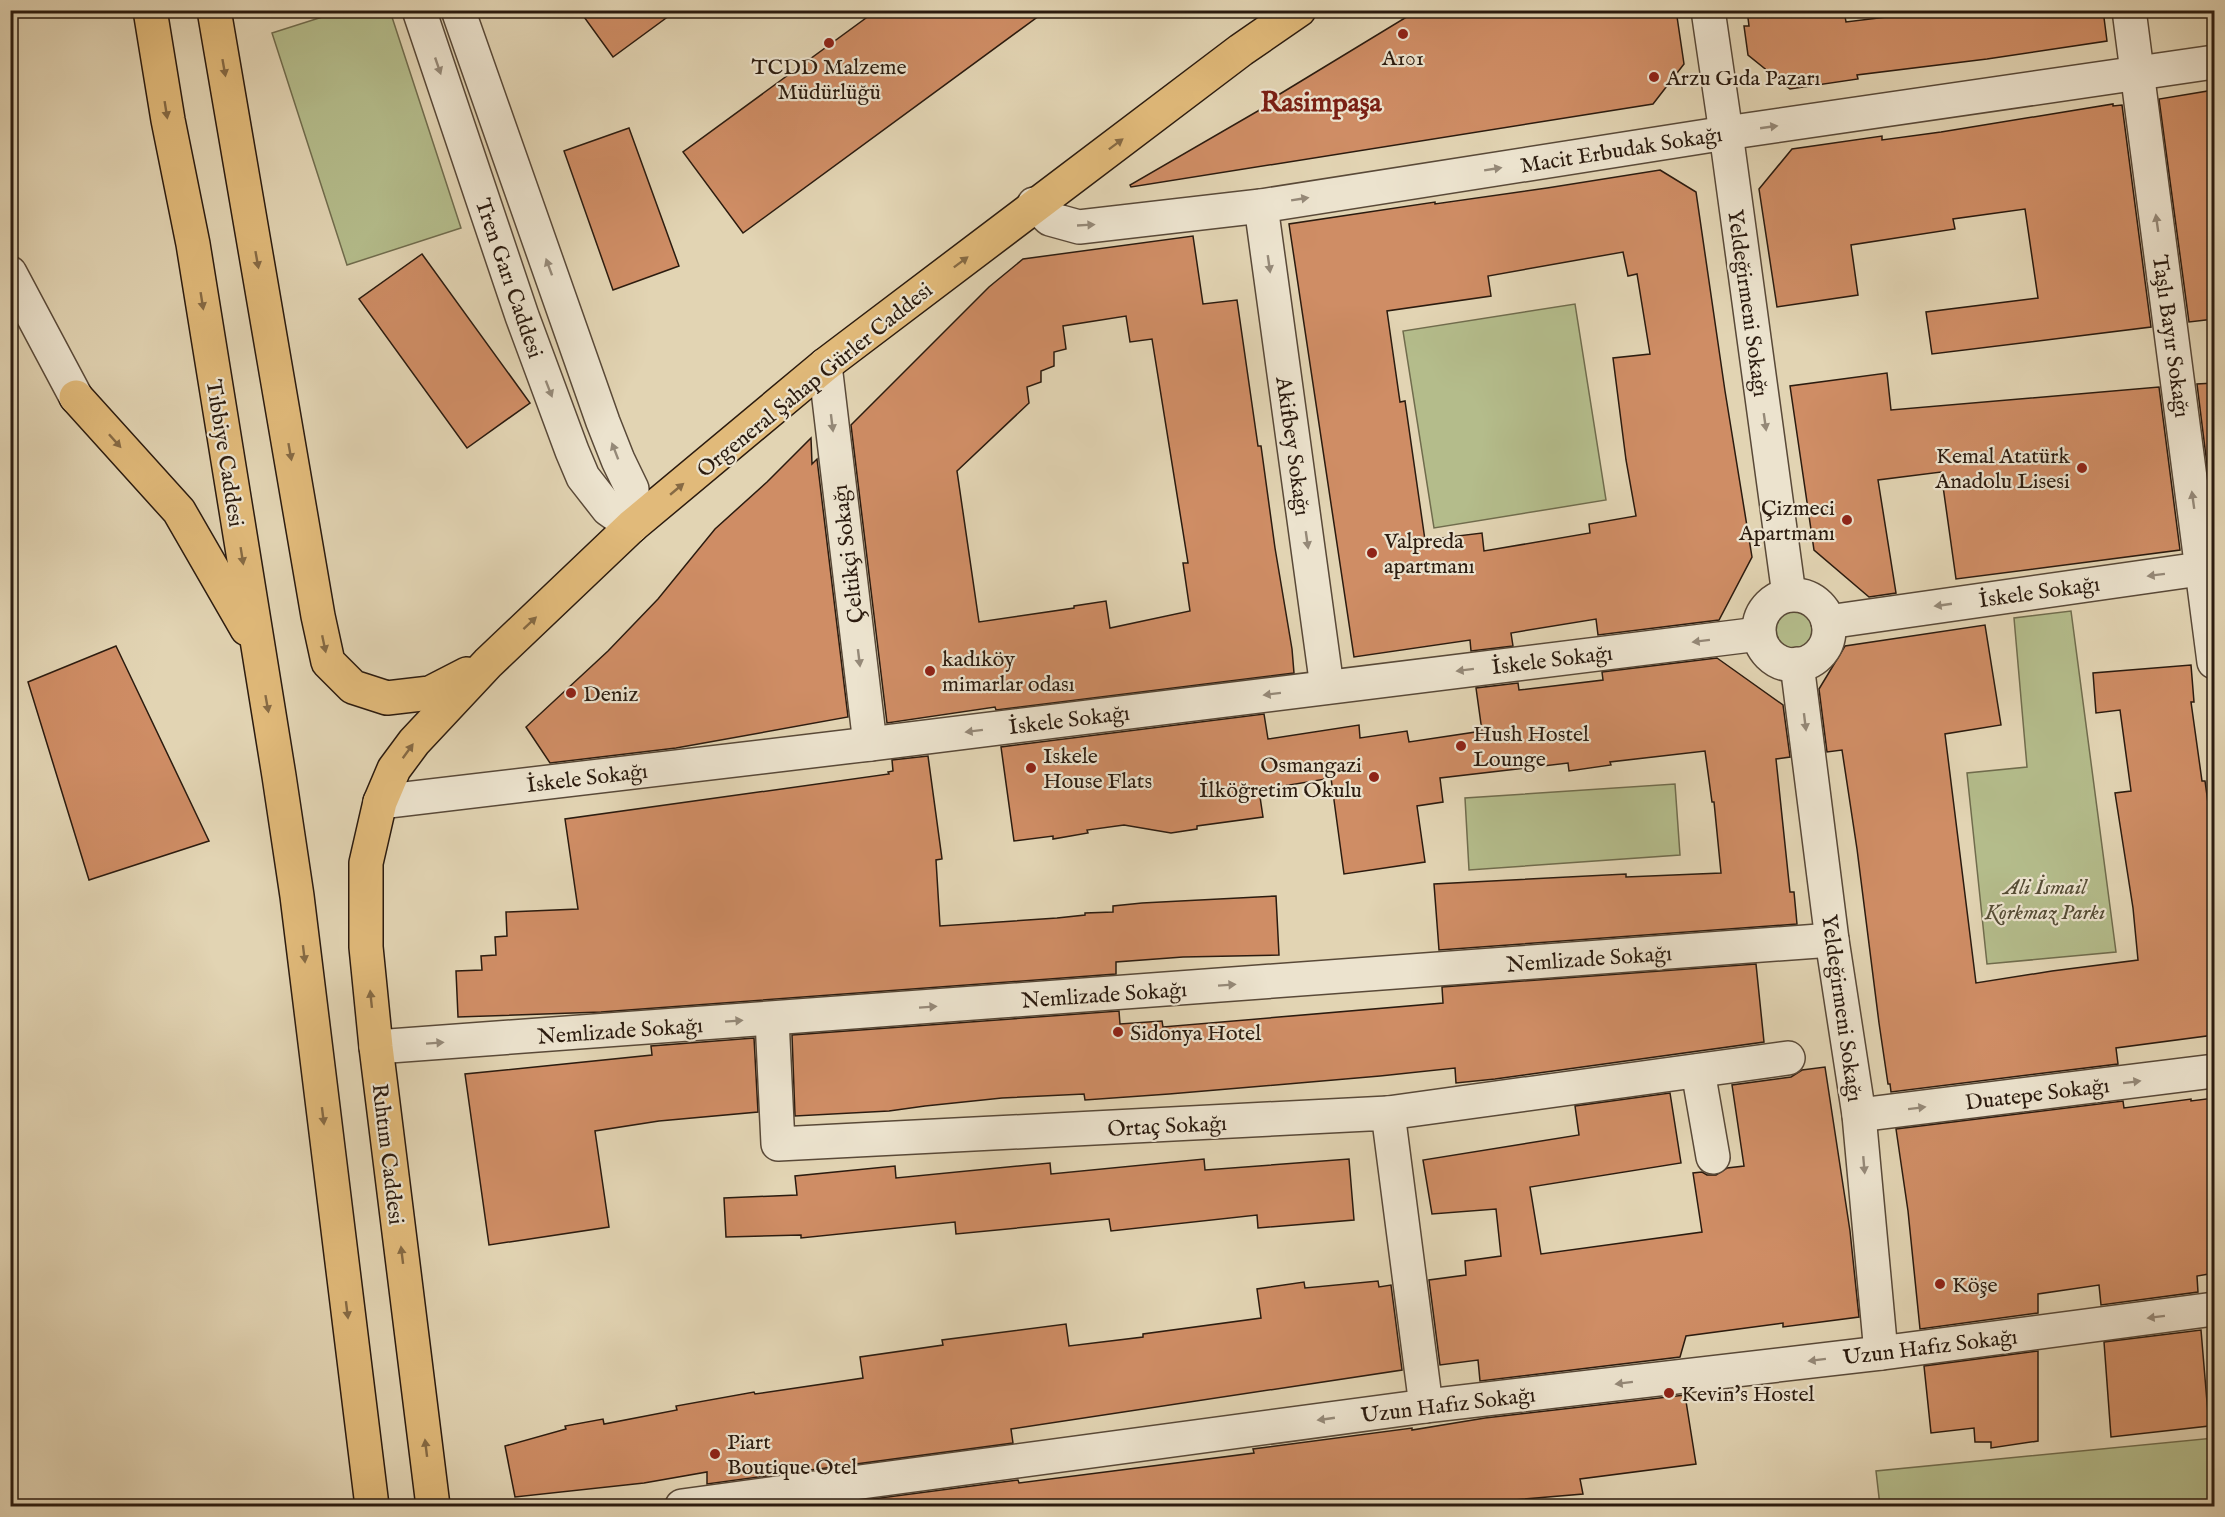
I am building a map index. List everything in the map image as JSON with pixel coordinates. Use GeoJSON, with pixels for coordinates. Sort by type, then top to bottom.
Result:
{"type":"FeatureCollection","features":[{"type":"Feature","properties":{"kind":"main road","name":"Tıbbiye Caddesi"},"geometry":{"type":"LineString","coordinates":[[150,10],[168,120],[193,244],[297,896],[372,1506]]}},
{"type":"Feature","properties":{"kind":"main road"},"geometry":{"type":"LineString","coordinates":[[214,10],[316,604],[328,662],[353,687],[387,698],[430,693],[488,663]]}},
{"type":"Feature","properties":{"kind":"main road","name":"Orgeneral Şahap Gürler Caddesi"},"geometry":{"type":"LineString","coordinates":[[380,802],[394,769],[414,742],[488,663],[632,526],[825,365],[1035,204],[1241,50],[1299,10]]}},
{"type":"Feature","properties":{"kind":"main road"},"geometry":{"type":"LineString","coordinates":[[76,397],[179,511],[257,646]]}},
{"type":"Feature","properties":{"kind":"main road","name":"Rıhtım Caddesi"},"geometry":{"type":"LineString","coordinates":[[380,802],[366,863],[366,947],[376,1047],[433,1506]]}},
{"type":"Feature","properties":{"kind":"street","name":"Tren Garı Caddesi"},"geometry":{"type":"LineString","coordinates":[[419,10],[522,316],[572,451],[583,477],[608,509],[632,526]]}},
{"type":"Feature","properties":{"kind":"street"},"geometry":{"type":"LineString","coordinates":[[458,10],[603,422],[632,489],[632,526]]}},
{"type":"Feature","properties":{"kind":"street","name":"Yeldeğirmeni Sokağı"},"geometry":{"type":"LineString","coordinates":[[1707,10],[1789,595]]}},
{"type":"Feature","properties":{"kind":"street","name":"Taşlı Bayır Sokağı"},"geometry":{"type":"LineString","coordinates":[[2129,10],[2208,568],[2214,662]]}},
{"type":"Feature","properties":{"kind":"street","name":"Macit Erbudak Sokağı"},"geometry":{"type":"LineString","coordinates":[[1035,204],[1050,219],[1079,227],[1261,206],[1726,133],[2214,62]]}},
{"type":"Feature","properties":{"kind":"street","name":"Akifbey Sokağı"},"geometry":{"type":"LineString","coordinates":[[1261,206],[1327,687]]}},
{"type":"Feature","properties":{"kind":"street"},"geometry":{"type":"LineString","coordinates":[[10,273],[76,397]]}},
{"type":"Feature","properties":{"kind":"street","name":"Çeltikçi Sokağı"},"geometry":{"type":"LineString","coordinates":[[825,365],[870,744]]}},
{"type":"Feature","properties":{"kind":"street","name":"İskele Sokağı"},"geometry":{"type":"LineString","coordinates":[[1828,622],[2208,568]]}},
{"type":"Feature","properties":{"kind":"street"},"geometry":{"type":"LineString","coordinates":[[1789,595],[1810,598],[1819,605],[1828,622],[1829,635],[1818,655],[1810,661],[1797,664],[1777,661],[1768,654],[1759,634],[1762,612],[1769,604],[1789,595]]}},
{"type":"Feature","properties":{"kind":"street","name":"İskele Sokağı"},"geometry":{"type":"LineString","coordinates":[[380,802],[1759,634]]}},
{"type":"Feature","properties":{"kind":"street","name":"Yeldeğirmeni Sokağı"},"geometry":{"type":"LineString","coordinates":[[1797,664],[1832,940],[1859,1115],[1881,1353]]}},
{"type":"Feature","properties":{"kind":"street","name":"Nemlizade Sokağı"},"geometry":{"type":"LineString","coordinates":[[376,1047],[1832,940]]}},
{"type":"Feature","properties":{"kind":"street","name":"Ortaç Sokağı"},"geometry":{"type":"LineString","coordinates":[[772,1019],[778,1144],[1388,1113]]}},
{"type":"Feature","properties":{"kind":"street"},"geometry":{"type":"LineString","coordinates":[[1426,1406],[1388,1113],[1788,1058]]}},
{"type":"Feature","properties":{"kind":"street"},"geometry":{"type":"LineString","coordinates":[[1698,1071],[1713,1157]]}},
{"type":"Feature","properties":{"kind":"street","name":"Duatepe Sokağı"},"geometry":{"type":"LineString","coordinates":[[1859,1115],[2214,1071]]}},
{"type":"Feature","properties":{"kind":"street","name":"Uzun Hafız Sokağı"},"geometry":{"type":"LineString","coordinates":[[682,1506],[1426,1406],[1881,1353],[2214,1309]]}},
{"type":"Feature","properties":{"kind":"green space"},"geometry":{"type":"Polygon","coordinates":[[[341,11],[390,11],[461,228],[347,265],[272,33],[341,11]]]}},
{"type":"Feature","properties":{"kind":"green space"},"geometry":{"type":"Polygon","coordinates":[[[1575,304],[1606,500],[1434,528],[1403,331],[1575,304]]]}},
{"type":"Feature","properties":{"kind":"green space"},"geometry":{"type":"Polygon","coordinates":[[[1788,606],[1798,606],[1810,613],[1817,625],[1817,635],[1810,647],[1798,654],[1788,654],[1773,643],[1769,635],[1769,625],[1780,610],[1788,606]]]}},
{"type":"Feature","properties":{"kind":"green space","name":"Ali İsmail Korkmaz Parkı"},"geometry":{"type":"Polygon","coordinates":[[[2071,611],[2116,952],[1987,964],[1967,773],[2027,767],[2014,618],[2071,611]]]}},
{"type":"Feature","properties":{"kind":"green space"},"geometry":{"type":"Polygon","coordinates":[[[1675,784],[1680,855],[1469,870],[1465,798],[1675,784]]]}},
{"type":"Feature","properties":{"kind":"green space"},"geometry":{"type":"Polygon","coordinates":[[[2214,1438],[2214,1506],[1880,1506],[1876,1471],[2214,1438]]]}},
{"type":"Feature","properties":{"kind":"building"},"geometry":{"type":"Polygon","coordinates":[[[579,10],[677,10],[613,57],[579,10]]]}},
{"type":"Feature","properties":{"kind":"building"},"geometry":{"type":"Polygon","coordinates":[[[877,10],[1047,10],[743,233],[683,152],[877,10]]]}},
{"type":"Feature","properties":{"kind":"building"},"geometry":{"type":"Polygon","coordinates":[[[1418,10],[1676,10],[1684,64],[1653,104],[1131,187],[1130,185],[1270,104],[1270,100],[1418,10]]]}},
{"type":"Feature","properties":{"kind":"building"},"geometry":{"type":"Polygon","coordinates":[[[1747,10],[1844,10],[1846,22],[1911,14],[1911,10],[2103,10],[2107,41],[1857,75],[1858,79],[1790,89],[1748,55],[1744,26],[1749,26],[1747,10]]]}},
{"type":"Feature","properties":{"kind":"building"},"geometry":{"type":"Polygon","coordinates":[[[2214,90],[2214,319],[2189,322],[2159,99],[2214,90]]]}},
{"type":"Feature","properties":{"kind":"building"},"geometry":{"type":"Polygon","coordinates":[[[2113,104],[2113,106],[2122,105],[2151,327],[1932,354],[1926,312],[2038,298],[2025,209],[1953,219],[1955,229],[1851,245],[1858,295],[1777,307],[1759,189],[1792,149],[1882,136],[1882,140],[1941,132],[2113,104]]]}},
{"type":"Feature","properties":{"kind":"building"},"geometry":{"type":"Polygon","coordinates":[[[629,128],[679,266],[613,290],[564,151],[629,128]]]}},
{"type":"Feature","properties":{"kind":"building"},"geometry":{"type":"Polygon","coordinates":[[[1660,170],[1696,192],[1752,557],[1719,620],[1598,635],[1596,619],[1511,633],[1513,646],[1471,651],[1470,640],[1354,657],[1289,224],[1660,170]],[[1623,252],[1488,276],[1491,296],[1387,311],[1400,402],[1405,401],[1425,540],[1482,533],[1484,551],[1590,533],[1589,524],[1636,516],[1626,460],[1613,358],[1650,354],[1637,274],[1628,276],[1623,252]]]}},
{"type":"Feature","properties":{"kind":"building"},"geometry":{"type":"Polygon","coordinates":[[[1193,236],[1203,304],[1237,300],[1294,673],[996,710],[995,707],[887,723],[851,425],[989,287],[1023,259],[1193,236]],[[1126,316],[1063,326],[1066,349],[1054,352],[1054,366],[1041,371],[1041,382],[1027,387],[1029,403],[957,471],[979,622],[1106,601],[1110,628],[1190,611],[1183,563],[1188,563],[1152,339],[1130,342],[1126,316]]]}},
{"type":"Feature","properties":{"kind":"building"},"geometry":{"type":"Polygon","coordinates":[[[422,254],[530,403],[467,448],[359,299],[422,254]]]}},
{"type":"Feature","properties":{"kind":"building"},"geometry":{"type":"Polygon","coordinates":[[[1887,373],[1891,410],[2159,387],[2180,550],[1956,579],[1941,472],[1878,480],[1896,593],[1869,597],[1814,550],[1790,386],[1887,373]]]}},
{"type":"Feature","properties":{"kind":"building"},"geometry":{"type":"Polygon","coordinates":[[[2214,383],[2214,521],[2197,384],[2214,383]]]}},
{"type":"Feature","properties":{"kind":"building"},"geometry":{"type":"Polygon","coordinates":[[[811,438],[812,464],[817,459],[848,717],[676,748],[550,763],[526,727],[608,651],[658,599],[715,529],[811,438]]]}},
{"type":"Feature","properties":{"kind":"building"},"geometry":{"type":"Polygon","coordinates":[[[1985,625],[2001,725],[1945,734],[1976,983],[2138,960],[2133,908],[2115,793],[2131,791],[2120,710],[2096,713],[2093,673],[2191,665],[2194,702],[2191,702],[2214,847],[2214,1035],[2116,1048],[2118,1064],[1891,1092],[1879,1023],[1842,750],[1827,752],[1819,689],[1845,646],[1985,625]]]}},
{"type":"Feature","properties":{"kind":"building"},"geometry":{"type":"Polygon","coordinates":[[[116,646],[209,841],[89,880],[28,682],[116,646]]]}},
{"type":"Feature","properties":{"kind":"building"},"geometry":{"type":"Polygon","coordinates":[[[1717,658],[1783,705],[1790,757],[1776,759],[1790,892],[1794,892],[1797,924],[1439,950],[1434,884],[1626,874],[1626,877],[1721,873],[1714,802],[1712,802],[1705,751],[1610,762],[1611,765],[1569,771],[1568,763],[1440,778],[1443,802],[1417,806],[1425,862],[1344,874],[1331,778],[1259,790],[1263,817],[1197,826],[1197,829],[1171,833],[1124,825],[1087,830],[1088,833],[1053,839],[1053,836],[1014,841],[1001,747],[1264,714],[1268,739],[1359,725],[1360,738],[1407,731],[1409,742],[1482,731],[1476,688],[1518,683],[1519,690],[1603,680],[1602,672],[1717,658]]]}},
{"type":"Feature","properties":{"kind":"building"},"geometry":{"type":"Polygon","coordinates":[[[928,756],[942,859],[936,860],[940,926],[1113,912],[1113,906],[1142,903],[1276,896],[1279,955],[1183,957],[1116,962],[1116,974],[601,1012],[458,1017],[456,971],[482,970],[481,956],[496,955],[495,937],[507,936],[506,912],[578,909],[565,819],[889,774],[888,772],[893,771],[892,760],[928,756]]]}},
{"type":"Feature","properties":{"kind":"building"},"geometry":{"type":"Polygon","coordinates":[[[1756,964],[1764,1042],[1456,1083],[1455,1068],[1169,1094],[1085,1100],[1084,1094],[1002,1098],[889,1111],[795,1116],[792,1035],[1119,1011],[1120,1024],[1162,1021],[1163,1027],[1443,1003],[1442,987],[1756,964]]]}},
{"type":"Feature","properties":{"kind":"building"},"geometry":{"type":"Polygon","coordinates":[[[754,1038],[758,1112],[659,1121],[595,1131],[609,1227],[489,1245],[465,1074],[652,1055],[651,1046],[754,1038]]]}},
{"type":"Feature","properties":{"kind":"building"},"geometry":{"type":"Polygon","coordinates":[[[1825,1067],[1850,1231],[1859,1317],[1783,1327],[1783,1323],[1686,1336],[1680,1357],[1480,1381],[1478,1360],[1440,1365],[1429,1280],[1466,1275],[1465,1261],[1501,1256],[1496,1209],[1432,1214],[1423,1160],[1579,1135],[1575,1106],[1670,1093],[1681,1163],[1530,1187],[1541,1254],[1702,1232],[1693,1173],[1716,1175],[1727,1168],[1744,1166],[1732,1085],[1791,1077],[1802,1070],[1825,1067]]]}},
{"type":"Feature","properties":{"kind":"building"},"geometry":{"type":"Polygon","coordinates":[[[2214,1098],[2214,1273],[2197,1276],[2198,1292],[2101,1305],[2099,1285],[2038,1294],[2038,1313],[1920,1329],[1908,1211],[1896,1129],[2123,1101],[2124,1108],[2214,1098]]]}},
{"type":"Feature","properties":{"kind":"building"},"geometry":{"type":"Polygon","coordinates":[[[1204,1159],[1205,1170],[1349,1159],[1354,1220],[1258,1228],[1257,1215],[1111,1231],[1109,1219],[956,1234],[955,1222],[801,1238],[801,1235],[726,1237],[724,1198],[797,1195],[795,1176],[895,1166],[896,1178],[1050,1163],[1051,1174],[1204,1159]]]}},
{"type":"Feature","properties":{"kind":"building"},"geometry":{"type":"Polygon","coordinates":[[[1378,1281],[1379,1287],[1391,1285],[1402,1370],[1011,1429],[1013,1443],[707,1484],[707,1472],[644,1483],[515,1497],[505,1446],[566,1429],[565,1426],[603,1419],[604,1424],[677,1410],[676,1406],[754,1392],[755,1394],[863,1378],[860,1357],[943,1345],[942,1340],[1066,1324],[1069,1346],[1143,1337],[1143,1334],[1261,1318],[1257,1289],[1304,1282],[1305,1288],[1378,1281]]]}},
{"type":"Feature","properties":{"kind":"building"},"geometry":{"type":"Polygon","coordinates":[[[2201,1330],[2209,1426],[2111,1437],[2104,1342],[2201,1330]]]}},
{"type":"Feature","properties":{"kind":"building"},"geometry":{"type":"Polygon","coordinates":[[[2038,1351],[2038,1441],[1991,1448],[1991,1442],[1975,1442],[1974,1428],[1931,1433],[1924,1366],[2038,1351]]]}},
{"type":"Feature","properties":{"kind":"building"},"geometry":{"type":"Polygon","coordinates":[[[1685,1395],[1696,1464],[1580,1479],[1583,1494],[1502,1501],[1503,1506],[819,1506],[1254,1453],[1253,1449],[1412,1428],[1412,1430],[1485,1418],[1685,1395]]]}},
{"type":"Feature","properties":{"kind":"place","name":"A101"},"geometry":{"type":"Point","coordinates":[1403,34]}},
{"type":"Feature","properties":{"kind":"place","name":"TCDD Malzeme Müdürlüğü"},"geometry":{"type":"Point","coordinates":[829,43]}},
{"type":"Feature","properties":{"kind":"place","name":"Arzu Gıda Pazarı"},"geometry":{"type":"Point","coordinates":[1654,77]}},
{"type":"Feature","properties":{"kind":"place","name":"Kemal Atatürk Anadolu Lisesi"},"geometry":{"type":"Point","coordinates":[2082,468]}},
{"type":"Feature","properties":{"kind":"place","name":"Çizmeci Apartmanı"},"geometry":{"type":"Point","coordinates":[1847,520]}},
{"type":"Feature","properties":{"kind":"place","name":"Valpreda apartmanı"},"geometry":{"type":"Point","coordinates":[1372,553]}},
{"type":"Feature","properties":{"kind":"place","name":"kadıköy mimarlar odası"},"geometry":{"type":"Point","coordinates":[930,671]}},
{"type":"Feature","properties":{"kind":"place","name":"Deniz"},"geometry":{"type":"Point","coordinates":[571,693]}},
{"type":"Feature","properties":{"kind":"place","name":"Hush Hostel Lounge"},"geometry":{"type":"Point","coordinates":[1461,746]}},
{"type":"Feature","properties":{"kind":"place","name":"Iskele House Flats"},"geometry":{"type":"Point","coordinates":[1031,768]}},
{"type":"Feature","properties":{"kind":"place","name":"Osmangazi İlköğretim Okulu"},"geometry":{"type":"Point","coordinates":[1374,777]}},
{"type":"Feature","properties":{"kind":"place","name":"Sidonya Hotel"},"geometry":{"type":"Point","coordinates":[1118,1032]}},
{"type":"Feature","properties":{"kind":"place","name":"Köşe"},"geometry":{"type":"Point","coordinates":[1940,1284]}},
{"type":"Feature","properties":{"kind":"place","name":"Kevin's Hostel"},"geometry":{"type":"Point","coordinates":[1669,1393]}},
{"type":"Feature","properties":{"kind":"place","name":"Piart Boutique Otel"},"geometry":{"type":"Point","coordinates":[715,1454]}},
{"type":"Feature","properties":{"kind":"district","name":"Rasimpaşa"},"geometry":{"type":"Point","coordinates":[1321,101]}}]}
